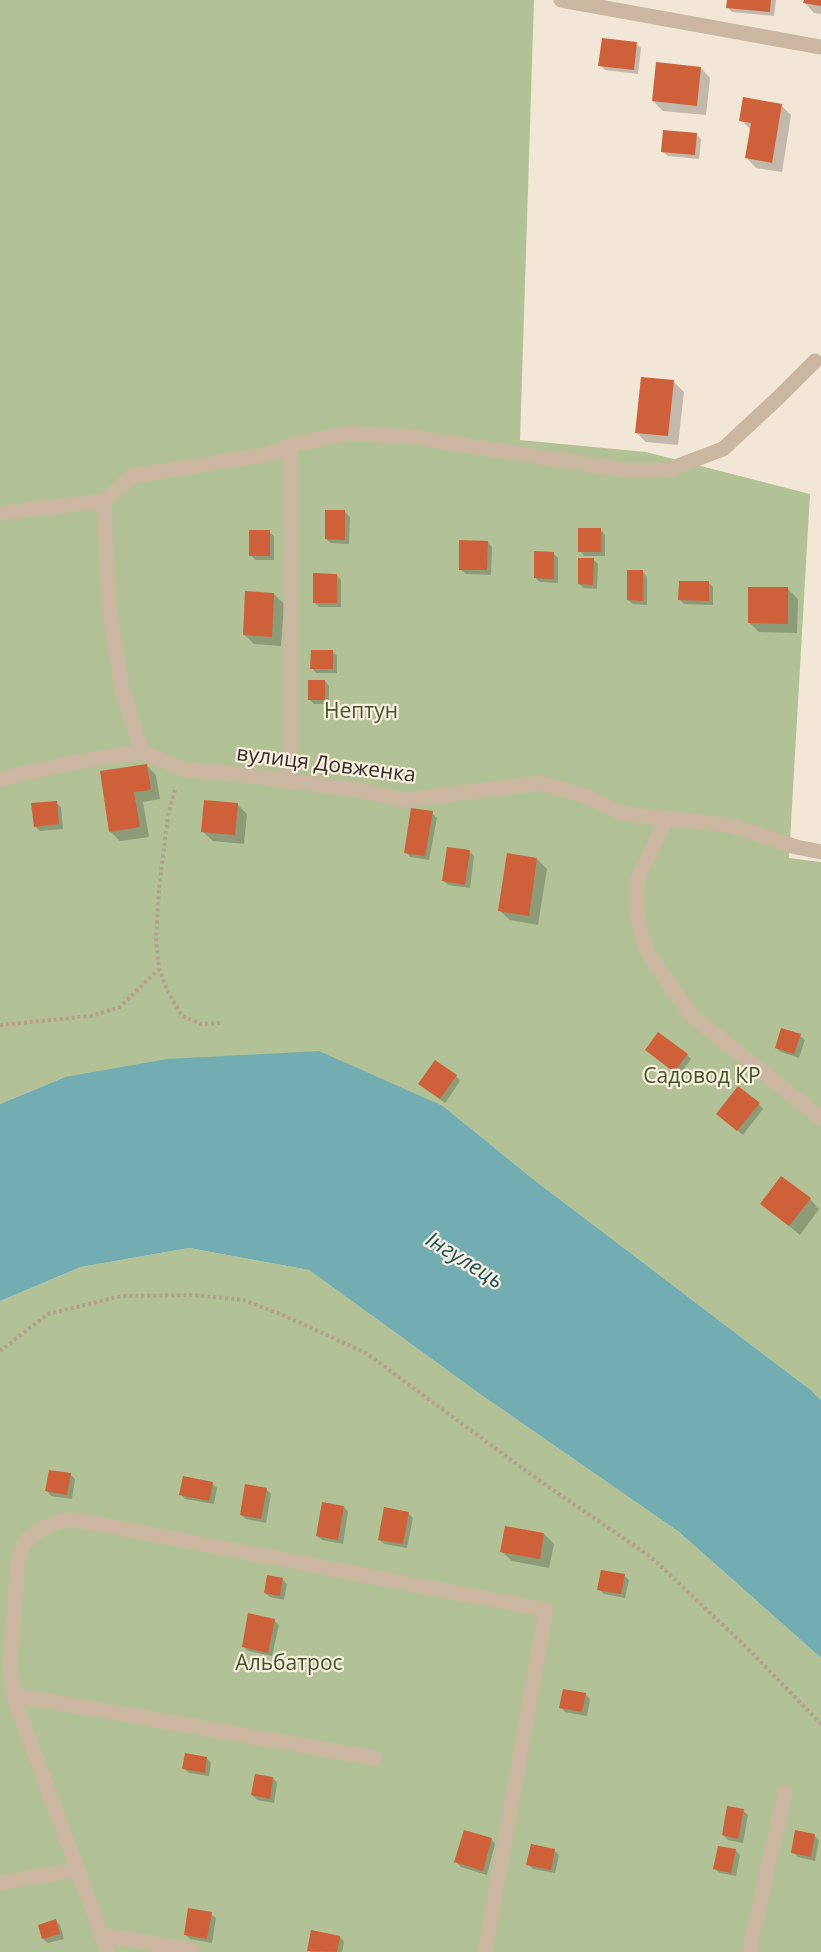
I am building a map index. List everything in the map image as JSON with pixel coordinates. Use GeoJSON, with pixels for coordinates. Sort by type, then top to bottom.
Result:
{"type":"FeatureCollection","features":[{"type":"Feature","properties":{"kind":"street"},"geometry":{"type":"LineString","coordinates":[[561,0],[821,47]]}},
{"type":"Feature","properties":{"kind":"street"},"geometry":{"type":"LineString","coordinates":[[0,513],[104,501],[132,476],[271,454],[291,445],[348,433],[401,436],[471,445],[625,470],[668,470],[723,449],[815,361]]}},
{"type":"Feature","properties":{"kind":"street"},"geometry":{"type":"LineString","coordinates":[[291,445],[291,782]]}},
{"type":"Feature","properties":{"kind":"street"},"geometry":{"type":"LineString","coordinates":[[0,779],[81,761],[142,752],[122,689],[109,606],[104,501]]}},
{"type":"Feature","properties":{"kind":"street","name":"вулиця Довженка"},"geometry":{"type":"LineString","coordinates":[[142,752],[182,769],[358,790],[404,800],[541,783],[586,796],[623,814],[729,825],[796,847],[821,852]]}},
{"type":"Feature","properties":{"kind":"street"},"geometry":{"type":"LineString","coordinates":[[666,819],[637,881],[637,915],[647,952],[692,1016],[821,1118]]}},
{"type":"Feature","properties":{"kind":"street"},"geometry":{"type":"LineString","coordinates":[[108,1952],[14,1695],[11,1651],[18,1562],[24,1542],[44,1527],[65,1520],[82,1521],[546,1610],[485,1952]]}},
{"type":"Feature","properties":{"kind":"street"},"geometry":{"type":"LineString","coordinates":[[14,1695],[375,1758]]}},
{"type":"Feature","properties":{"kind":"street"},"geometry":{"type":"LineString","coordinates":[[749,1952],[785,1792]]}},
{"type":"Feature","properties":{"kind":"street"},"geometry":{"type":"LineString","coordinates":[[0,1883],[77,1870]]}},
{"type":"Feature","properties":{"kind":"street"},"geometry":{"type":"LineString","coordinates":[[101,1935],[192,1950]]}},
{"type":"Feature","properties":{"kind":"path"},"geometry":{"type":"LineString","coordinates":[[182,769],[168,815],[159,889],[156,938],[159,969],[168,992],[182,1016],[201,1024],[219,1023]]}},
{"type":"Feature","properties":{"kind":"path"},"geometry":{"type":"LineString","coordinates":[[0,1025],[91,1016],[120,1007],[159,969]]}},
{"type":"Feature","properties":{"kind":"path"},"geometry":{"type":"LineString","coordinates":[[0,1351],[48,1314],[122,1296],[192,1295],[244,1300],[285,1316],[366,1353],[537,1479],[651,1557],[747,1648],[821,1724]]}},
{"type":"Feature","properties":{"kind":"green space"},"geometry":{"type":"Polygon","coordinates":[[[0,0],[534,0],[520,440],[646,452],[810,494],[789,858],[821,862],[821,1400],[533,1179],[443,1106],[65,1077],[0,1104],[0,0]]]}},
{"type":"Feature","properties":{"kind":"green space","name":"Альбатрос"},"geometry":{"type":"Polygon","coordinates":[[[189,1248],[309,1270],[480,1394],[679,1532],[821,1658],[821,1952],[0,1952],[0,1301],[81,1267],[189,1248]]]}},
{"type":"Feature","properties":{"kind":"water","name":"Інгулець"},"geometry":{"type":"Polygon","coordinates":[[[319,1051],[443,1106],[533,1179],[821,1400],[821,1658],[679,1532],[480,1394],[309,1270],[189,1248],[81,1267],[0,1301],[0,1104],[65,1077],[167,1059],[319,1051]]]}},
{"type":"Feature","properties":{"kind":"building"},"geometry":{"type":"Polygon","coordinates":[[[727,0],[771,0],[770,12],[726,8],[727,0]]]}},
{"type":"Feature","properties":{"kind":"building"},"geometry":{"type":"Polygon","coordinates":[[[804,0],[821,0],[821,6],[803,3],[804,0]]]}},
{"type":"Feature","properties":{"kind":"building"},"geometry":{"type":"Polygon","coordinates":[[[602,38],[637,42],[634,70],[598,66],[602,38]]]}},
{"type":"Feature","properties":{"kind":"building"},"geometry":{"type":"Polygon","coordinates":[[[656,62],[701,67],[697,106],[652,101],[656,62]]]}},
{"type":"Feature","properties":{"kind":"building"},"geometry":{"type":"Polygon","coordinates":[[[743,97],[782,104],[772,163],[745,158],[751,123],[739,121],[743,97]]]}},
{"type":"Feature","properties":{"kind":"building"},"geometry":{"type":"Polygon","coordinates":[[[663,130],[697,133],[695,155],[661,152],[663,130]]]}},
{"type":"Feature","properties":{"kind":"building"},"geometry":{"type":"Polygon","coordinates":[[[641,377],[674,380],[668,436],[635,433],[641,377]]]}},
{"type":"Feature","properties":{"kind":"building"},"geometry":{"type":"Polygon","coordinates":[[[325,510],[345,510],[345,540],[325,539],[325,510]]]}},
{"type":"Feature","properties":{"kind":"building"},"geometry":{"type":"Polygon","coordinates":[[[578,528],[601,528],[601,552],[578,552],[578,528]]]}},
{"type":"Feature","properties":{"kind":"building"},"geometry":{"type":"Polygon","coordinates":[[[249,530],[270,530],[270,556],[249,556],[249,530]]]}},
{"type":"Feature","properties":{"kind":"building"},"geometry":{"type":"Polygon","coordinates":[[[459,540],[488,541],[487,570],[459,570],[459,540]]]}},
{"type":"Feature","properties":{"kind":"building"},"geometry":{"type":"Polygon","coordinates":[[[534,551],[554,552],[554,579],[534,578],[534,551]]]}},
{"type":"Feature","properties":{"kind":"building"},"geometry":{"type":"Polygon","coordinates":[[[578,558],[594,558],[593,585],[578,584],[578,558]]]}},
{"type":"Feature","properties":{"kind":"building"},"geometry":{"type":"Polygon","coordinates":[[[627,570],[643,570],[643,601],[627,600],[627,570]]]}},
{"type":"Feature","properties":{"kind":"building"},"geometry":{"type":"Polygon","coordinates":[[[313,573],[337,574],[337,603],[313,603],[313,573]]]}},
{"type":"Feature","properties":{"kind":"building"},"geometry":{"type":"Polygon","coordinates":[[[679,581],[709,581],[709,601],[678,600],[679,581]]]}},
{"type":"Feature","properties":{"kind":"building"},"geometry":{"type":"Polygon","coordinates":[[[748,587],[788,587],[788,624],[748,623],[748,587]]]}},
{"type":"Feature","properties":{"kind":"building"},"geometry":{"type":"Polygon","coordinates":[[[245,591],[274,593],[272,637],[243,635],[245,591]]]}},
{"type":"Feature","properties":{"kind":"building"},"geometry":{"type":"Polygon","coordinates":[[[311,650],[333,650],[333,669],[310,669],[311,650]]]}},
{"type":"Feature","properties":{"kind":"building"},"geometry":{"type":"Polygon","coordinates":[[[308,680],[325,680],[325,700],[308,700],[308,680]]]}},
{"type":"Feature","properties":{"kind":"building"},"geometry":{"type":"Polygon","coordinates":[[[147,764],[151,790],[134,792],[140,827],[109,832],[100,771],[147,764]]]}},
{"type":"Feature","properties":{"kind":"building"},"geometry":{"type":"Polygon","coordinates":[[[204,800],[238,803],[235,835],[201,832],[204,800]]]}},
{"type":"Feature","properties":{"kind":"building"},"geometry":{"type":"Polygon","coordinates":[[[57,801],[59,824],[34,827],[31,803],[57,801]]]}},
{"type":"Feature","properties":{"kind":"building"},"geometry":{"type":"Polygon","coordinates":[[[411,808],[433,811],[425,856],[404,853],[411,808]]]}},
{"type":"Feature","properties":{"kind":"building"},"geometry":{"type":"Polygon","coordinates":[[[447,847],[470,850],[465,885],[442,881],[447,847]]]}},
{"type":"Feature","properties":{"kind":"building"},"geometry":{"type":"Polygon","coordinates":[[[507,853],[537,858],[529,916],[498,911],[507,853]]]}},
{"type":"Feature","properties":{"kind":"building"},"geometry":{"type":"Polygon","coordinates":[[[781,1028],[801,1034],[794,1054],[775,1048],[781,1028]]]}},
{"type":"Feature","properties":{"kind":"building"},"geometry":{"type":"Polygon","coordinates":[[[658,1032],[688,1054],[674,1072],[645,1050],[658,1032]]]}},
{"type":"Feature","properties":{"kind":"building"},"geometry":{"type":"Polygon","coordinates":[[[435,1060],[457,1075],[440,1099],[418,1084],[435,1060]]]}},
{"type":"Feature","properties":{"kind":"building"},"geometry":{"type":"Polygon","coordinates":[[[738,1086],[760,1103],[737,1131],[716,1114],[738,1086]]]}},
{"type":"Feature","properties":{"kind":"building"},"geometry":{"type":"Polygon","coordinates":[[[781,1176],[811,1198],[789,1226],[760,1204],[781,1176]]]}},
{"type":"Feature","properties":{"kind":"building"},"geometry":{"type":"Polygon","coordinates":[[[49,1470],[71,1473],[67,1495],[45,1491],[49,1470]]]}},
{"type":"Feature","properties":{"kind":"building"},"geometry":{"type":"Polygon","coordinates":[[[183,1476],[213,1482],[209,1501],[179,1495],[183,1476]]]}},
{"type":"Feature","properties":{"kind":"building"},"geometry":{"type":"Polygon","coordinates":[[[245,1484],[267,1488],[261,1519],[240,1515],[245,1484]]]}},
{"type":"Feature","properties":{"kind":"building"},"geometry":{"type":"Polygon","coordinates":[[[322,1502],[344,1506],[338,1540],[316,1536],[322,1502]]]}},
{"type":"Feature","properties":{"kind":"building"},"geometry":{"type":"Polygon","coordinates":[[[384,1507],[409,1512],[403,1544],[378,1540],[384,1507]]]}},
{"type":"Feature","properties":{"kind":"building"},"geometry":{"type":"Polygon","coordinates":[[[505,1526],[544,1533],[540,1559],[500,1552],[505,1526]]]}},
{"type":"Feature","properties":{"kind":"building"},"geometry":{"type":"Polygon","coordinates":[[[601,1570],[625,1574],[621,1594],[597,1590],[601,1570]]]}},
{"type":"Feature","properties":{"kind":"building"},"geometry":{"type":"Polygon","coordinates":[[[267,1575],[283,1578],[280,1596],[264,1593],[267,1575]]]}},
{"type":"Feature","properties":{"kind":"building"},"geometry":{"type":"Polygon","coordinates":[[[248,1613],[275,1619],[268,1653],[242,1647],[248,1613]]]}},
{"type":"Feature","properties":{"kind":"building"},"geometry":{"type":"Polygon","coordinates":[[[563,1689],[586,1693],[582,1712],[559,1708],[563,1689]]]}},
{"type":"Feature","properties":{"kind":"building"},"geometry":{"type":"Polygon","coordinates":[[[185,1753],[207,1757],[205,1773],[182,1769],[185,1753]]]}},
{"type":"Feature","properties":{"kind":"building"},"geometry":{"type":"Polygon","coordinates":[[[255,1774],[273,1777],[270,1799],[251,1795],[255,1774]]]}},
{"type":"Feature","properties":{"kind":"building"},"geometry":{"type":"Polygon","coordinates":[[[727,1806],[744,1809],[738,1839],[722,1835],[727,1806]]]}},
{"type":"Feature","properties":{"kind":"building"},"geometry":{"type":"Polygon","coordinates":[[[464,1830],[492,1838],[483,1871],[454,1862],[464,1830]]]}},
{"type":"Feature","properties":{"kind":"building"},"geometry":{"type":"Polygon","coordinates":[[[795,1830],[815,1834],[811,1857],[791,1853],[795,1830]]]}},
{"type":"Feature","properties":{"kind":"building"},"geometry":{"type":"Polygon","coordinates":[[[531,1844],[555,1849],[551,1870],[526,1865],[531,1844]]]}},
{"type":"Feature","properties":{"kind":"building"},"geometry":{"type":"Polygon","coordinates":[[[718,1846],[736,1849],[731,1873],[713,1869],[718,1846]]]}},
{"type":"Feature","properties":{"kind":"building"},"geometry":{"type":"Polygon","coordinates":[[[188,1908],[212,1912],[207,1939],[184,1935],[188,1908]]]}},
{"type":"Feature","properties":{"kind":"building"},"geometry":{"type":"Polygon","coordinates":[[[56,1919],[60,1934],[42,1939],[38,1925],[56,1919]]]}},
{"type":"Feature","properties":{"kind":"building"},"geometry":{"type":"Polygon","coordinates":[[[311,1930],[340,1936],[337,1952],[307,1951],[311,1930]]]}},
{"type":"Feature","properties":{"kind":"park label","name":"Нептун"},"geometry":{"type":"Point","coordinates":[361,712]}},
{"type":"Feature","properties":{"kind":"park label","name":"Садовод КР"},"geometry":{"type":"Point","coordinates":[702,1077]}}]}
